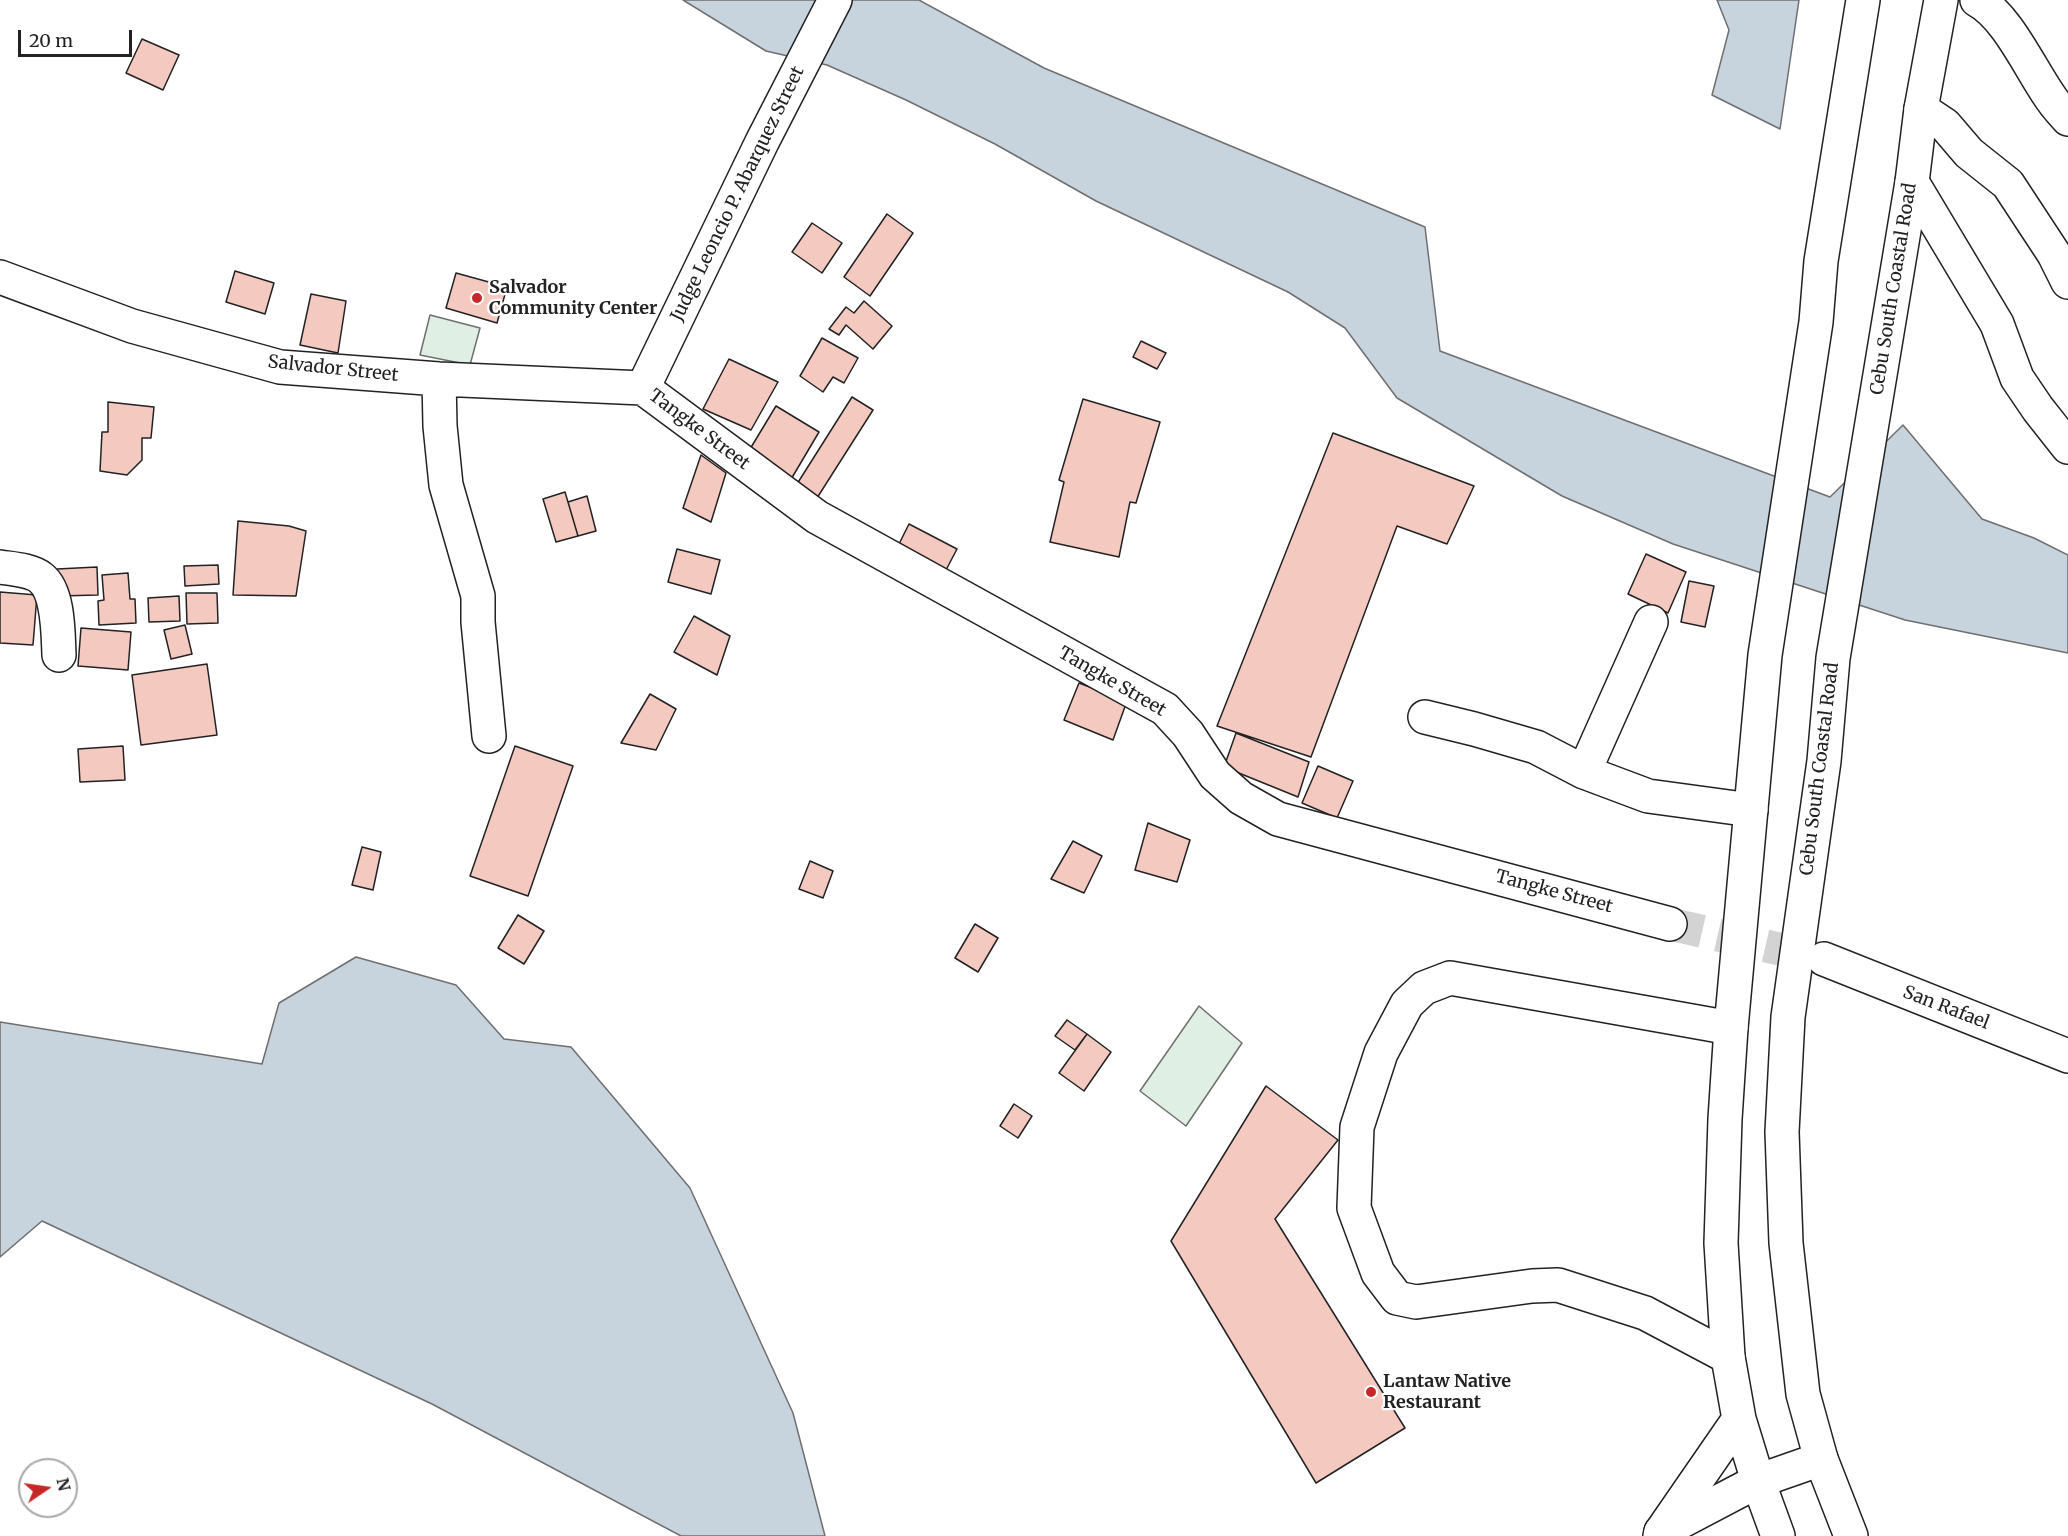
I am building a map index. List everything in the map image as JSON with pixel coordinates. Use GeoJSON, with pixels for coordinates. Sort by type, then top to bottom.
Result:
{"type":"FeatureCollection","features":[{"type":"Feature","properties":{"kind":"main road","name":"Judge Leoncio P. Abarquez Street"},"geometry":{"type":"LineString","coordinates":[[643,388],[762,142],[835,0]]}},
{"type":"Feature","properties":{"kind":"main road"},"geometry":{"type":"LineString","coordinates":[[1778,1536],[1739,1419],[1728,1357],[1721,1243],[1725,1119],[1731,1028],[1765,655],[1816,322],[1821,261],[1863,0]]}},
{"type":"Feature","properties":{"kind":"main road","name":"Cebu South Coastal Road"},"geometry":{"type":"LineString","coordinates":[[1851,1536],[1821,1459],[1803,1394],[1786,1243],[1782,1132],[1788,1017],[1824,761],[1833,658],[1912,182],[1921,109],[1941,0]]}},
{"type":"Feature","properties":{"kind":"main road"},"geometry":{"type":"LineString","coordinates":[[1977,0],[1984,4],[2005,26],[2053,102],[2068,119]]}},
{"type":"Feature","properties":{"kind":"main road"},"geometry":{"type":"LineString","coordinates":[[1921,109],[1945,125],[1969,153],[2008,184],[2054,254],[2068,282]]}},
{"type":"Feature","properties":{"kind":"main road"},"geometry":{"type":"LineString","coordinates":[[1912,182],[1997,324],[2018,378],[2038,409],[2068,447]]}},
{"type":"Feature","properties":{"kind":"main road","name":"Salvador Street"},"geometry":{"type":"LineString","coordinates":[[0,277],[132,326],[280,367],[439,379],[643,388]]}},
{"type":"Feature","properties":{"kind":"main road"},"geometry":{"type":"LineString","coordinates":[[439,379],[440,426],[446,485],[478,596],[478,622],[489,736]]}},
{"type":"Feature","properties":{"kind":"main road","name":"Tangke Street"},"geometry":{"type":"LineString","coordinates":[[643,388],[817,517],[1165,709],[1188,734],[1215,775],[1241,798],[1278,819],[1670,924]]}},
{"type":"Feature","properties":{"kind":"main road"},"geometry":{"type":"LineString","coordinates":[[0,567],[19,569],[41,577],[51,590],[57,621],[59,655]]}},
{"type":"Feature","properties":{"kind":"main road"},"geometry":{"type":"LineString","coordinates":[[1584,772],[1651,622]]}},
{"type":"Feature","properties":{"kind":"main road"},"geometry":{"type":"LineString","coordinates":[[1425,717],[1536,747],[1584,772],[1648,796],[1751,810]]}},
{"type":"Feature","properties":{"kind":"main road","name":"San Rafael"},"geometry":{"type":"LineString","coordinates":[[1824,959],[2068,1056]]}},
{"type":"Feature","properties":{"kind":"main road"},"geometry":{"type":"LineString","coordinates":[[1728,1357],[1645,1313],[1558,1285],[1532,1286],[1416,1302],[1397,1298],[1378,1273],[1354,1208],[1357,1127],[1381,1053],[1407,1004],[1424,988],[1450,978],[1731,1028]]}},
{"type":"Feature","properties":{"kind":"main road"},"geometry":{"type":"LineString","coordinates":[[1660,1534],[1739,1419]]}},
{"type":"Feature","properties":{"kind":"main road"},"geometry":{"type":"LineString","coordinates":[[1660,1534],[1758,1481],[1821,1459]]}},
{"type":"Feature","properties":{"kind":"green space"},"geometry":{"type":"Polygon","coordinates":[[[430,315],[480,328],[470,365],[420,355],[430,315]]]}},
{"type":"Feature","properties":{"kind":"green space"},"geometry":{"type":"Polygon","coordinates":[[[1199,1006],[1242,1043],[1186,1126],[1140,1091],[1199,1006]]]}},
{"type":"Feature","properties":{"kind":"shaded area"},"geometry":{"type":"Polygon","coordinates":[[[683,0],[919,0],[1044,68],[1425,227],[1440,351],[1830,497],[1903,425],[1982,519],[2034,538],[2068,555],[2068,653],[1905,620],[1673,544],[1562,496],[1397,398],[1345,328],[1288,292],[1096,201],[995,144],[906,100],[827,65],[766,51],[683,0]]]}},
{"type":"Feature","properties":{"kind":"shaded area"},"geometry":{"type":"Polygon","coordinates":[[[1717,0],[1799,0],[1780,129],[1712,95],[1729,30],[1717,0]]]}},
{"type":"Feature","properties":{"kind":"shaded area"},"geometry":{"type":"Polygon","coordinates":[[[356,957],[456,985],[504,1039],[571,1047],[690,1188],[793,1413],[825,1536],[681,1536],[432,1404],[42,1221],[0,1257],[0,1022],[262,1064],[279,1003],[356,957]]]}},
{"type":"Feature","properties":{"kind":"building"},"geometry":{"type":"Polygon","coordinates":[[[142,39],[179,55],[163,90],[126,73],[142,39]]]}},
{"type":"Feature","properties":{"kind":"building"},"geometry":{"type":"Polygon","coordinates":[[[887,214],[913,233],[870,296],[844,277],[887,214]]]}},
{"type":"Feature","properties":{"kind":"building"},"geometry":{"type":"Polygon","coordinates":[[[812,223],[842,243],[822,273],[792,252],[812,223]]]}},
{"type":"Feature","properties":{"kind":"building"},"geometry":{"type":"Polygon","coordinates":[[[235,271],[274,283],[265,314],[226,302],[235,271]]]}},
{"type":"Feature","properties":{"kind":"building","name":"Salvador Community Center"},"geometry":{"type":"Polygon","coordinates":[[[456,273],[507,287],[497,323],[446,308],[456,273]]]}},
{"type":"Feature","properties":{"kind":"building"},"geometry":{"type":"Polygon","coordinates":[[[311,294],[346,301],[338,353],[300,345],[311,294]]]}},
{"type":"Feature","properties":{"kind":"building"},"geometry":{"type":"Polygon","coordinates":[[[864,301],[892,326],[873,349],[846,325],[839,335],[829,329],[846,307],[854,313],[864,301]]]}},
{"type":"Feature","properties":{"kind":"building"},"geometry":{"type":"Polygon","coordinates":[[[822,338],[858,358],[844,383],[833,377],[823,392],[800,376],[822,338]]]}},
{"type":"Feature","properties":{"kind":"building"},"geometry":{"type":"Polygon","coordinates":[[[1141,341],[1166,353],[1157,369],[1133,357],[1141,341]]]}},
{"type":"Feature","properties":{"kind":"building"},"geometry":{"type":"Polygon","coordinates":[[[729,359],[778,382],[751,430],[703,409],[729,359]]]}},
{"type":"Feature","properties":{"kind":"building"},"geometry":{"type":"Polygon","coordinates":[[[852,397],[873,410],[817,498],[797,484],[852,397]]]}},
{"type":"Feature","properties":{"kind":"building"},"geometry":{"type":"Polygon","coordinates":[[[1083,399],[1160,422],[1136,503],[1130,502],[1119,557],[1050,542],[1064,482],[1059,480],[1083,399]]]}},
{"type":"Feature","properties":{"kind":"building"},"geometry":{"type":"Polygon","coordinates":[[[108,402],[154,407],[151,438],[142,438],[142,460],[127,475],[100,471],[102,432],[108,432],[108,402]]]}},
{"type":"Feature","properties":{"kind":"building"},"geometry":{"type":"Polygon","coordinates":[[[776,406],[819,432],[790,481],[747,454],[776,406]]]}},
{"type":"Feature","properties":{"kind":"building"},"geometry":{"type":"Polygon","coordinates":[[[1333,433],[1474,486],[1447,544],[1397,526],[1311,757],[1217,726],[1333,433]]]}},
{"type":"Feature","properties":{"kind":"building"},"geometry":{"type":"Polygon","coordinates":[[[701,455],[726,473],[711,522],[683,508],[701,455]]]}},
{"type":"Feature","properties":{"kind":"building"},"geometry":{"type":"Polygon","coordinates":[[[565,492],[578,536],[556,542],[543,499],[565,492]]]}},
{"type":"Feature","properties":{"kind":"building"},"geometry":{"type":"Polygon","coordinates":[[[587,496],[596,531],[578,536],[568,502],[587,496]]]}},
{"type":"Feature","properties":{"kind":"building"},"geometry":{"type":"Polygon","coordinates":[[[238,521],[289,526],[306,531],[296,596],[233,595],[238,521]]]}},
{"type":"Feature","properties":{"kind":"building"},"geometry":{"type":"Polygon","coordinates":[[[909,524],[957,549],[946,570],[898,546],[909,524]]]}},
{"type":"Feature","properties":{"kind":"building"},"geometry":{"type":"Polygon","coordinates":[[[677,549],[720,560],[711,594],[668,582],[677,549]]]}},
{"type":"Feature","properties":{"kind":"building"},"geometry":{"type":"Polygon","coordinates":[[[1646,554],[1686,572],[1668,613],[1628,594],[1646,554]]]}},
{"type":"Feature","properties":{"kind":"building"},"geometry":{"type":"Polygon","coordinates":[[[218,565],[219,584],[185,586],[184,566],[218,565]]]}},
{"type":"Feature","properties":{"kind":"building"},"geometry":{"type":"Polygon","coordinates":[[[97,567],[98,595],[59,596],[57,569],[97,567]]]}},
{"type":"Feature","properties":{"kind":"building"},"geometry":{"type":"Polygon","coordinates":[[[128,573],[130,599],[135,599],[136,623],[99,625],[98,601],[104,600],[102,575],[128,573]]]}},
{"type":"Feature","properties":{"kind":"building"},"geometry":{"type":"Polygon","coordinates":[[[1689,581],[1714,586],[1705,627],[1681,622],[1689,581]]]}},
{"type":"Feature","properties":{"kind":"building"},"geometry":{"type":"Polygon","coordinates":[[[0,592],[37,595],[33,645],[0,643],[0,592]]]}},
{"type":"Feature","properties":{"kind":"building"},"geometry":{"type":"Polygon","coordinates":[[[186,593],[217,593],[218,623],[187,624],[186,593]]]}},
{"type":"Feature","properties":{"kind":"building"},"geometry":{"type":"Polygon","coordinates":[[[179,596],[180,621],[149,622],[148,598],[179,596]]]}},
{"type":"Feature","properties":{"kind":"building"},"geometry":{"type":"Polygon","coordinates":[[[694,616],[730,636],[717,675],[674,652],[694,616]]]}},
{"type":"Feature","properties":{"kind":"building"},"geometry":{"type":"Polygon","coordinates":[[[185,625],[192,654],[171,659],[164,630],[185,625]]]}},
{"type":"Feature","properties":{"kind":"building"},"geometry":{"type":"Polygon","coordinates":[[[81,628],[131,632],[128,670],[78,666],[81,628]]]}},
{"type":"Feature","properties":{"kind":"building"},"geometry":{"type":"Polygon","coordinates":[[[207,664],[217,735],[141,745],[132,675],[207,664]]]}},
{"type":"Feature","properties":{"kind":"building"},"geometry":{"type":"Polygon","coordinates":[[[1079,683],[1127,701],[1113,740],[1064,720],[1079,683]]]}},
{"type":"Feature","properties":{"kind":"building"},"geometry":{"type":"Polygon","coordinates":[[[650,694],[676,709],[656,750],[621,743],[650,694]]]}},
{"type":"Feature","properties":{"kind":"building"},"geometry":{"type":"Polygon","coordinates":[[[1236,733],[1309,762],[1298,797],[1224,767],[1236,733]]]}},
{"type":"Feature","properties":{"kind":"building"},"geometry":{"type":"Polygon","coordinates":[[[123,746],[125,780],[80,782],[78,749],[123,746]]]}},
{"type":"Feature","properties":{"kind":"building"},"geometry":{"type":"Polygon","coordinates":[[[515,746],[573,766],[528,896],[470,876],[515,746]]]}},
{"type":"Feature","properties":{"kind":"building"},"geometry":{"type":"Polygon","coordinates":[[[1318,766],[1353,781],[1337,818],[1302,803],[1318,766]]]}},
{"type":"Feature","properties":{"kind":"building"},"geometry":{"type":"Polygon","coordinates":[[[1148,823],[1190,840],[1177,882],[1135,870],[1148,823]]]}},
{"type":"Feature","properties":{"kind":"building"},"geometry":{"type":"Polygon","coordinates":[[[1073,841],[1102,856],[1084,893],[1051,879],[1073,841]]]}},
{"type":"Feature","properties":{"kind":"building"},"geometry":{"type":"Polygon","coordinates":[[[362,847],[381,852],[373,890],[352,885],[362,847]]]}},
{"type":"Feature","properties":{"kind":"building"},"geometry":{"type":"Polygon","coordinates":[[[810,861],[833,871],[823,898],[799,889],[810,861]]]}},
{"type":"Feature","properties":{"kind":"building"},"geometry":{"type":"Polygon","coordinates":[[[518,915],[544,931],[524,964],[498,948],[518,915]]]}},
{"type":"Feature","properties":{"kind":"building"},"geometry":{"type":"Polygon","coordinates":[[[975,924],[998,938],[978,972],[955,958],[975,924]]]}},
{"type":"Feature","properties":{"kind":"building"},"geometry":{"type":"Polygon","coordinates":[[[1067,1020],[1087,1034],[1075,1050],[1055,1036],[1067,1020]]]}},
{"type":"Feature","properties":{"kind":"building"},"geometry":{"type":"Polygon","coordinates":[[[1087,1034],[1111,1052],[1084,1091],[1059,1073],[1087,1034]]]}},
{"type":"Feature","properties":{"kind":"building"},"geometry":{"type":"Polygon","coordinates":[[[1266,1086],[1338,1140],[1275,1219],[1405,1428],[1316,1483],[1171,1241],[1266,1086]]]}},
{"type":"Feature","properties":{"kind":"building"},"geometry":{"type":"Polygon","coordinates":[[[1014,1104],[1032,1116],[1018,1138],[1000,1126],[1014,1104]]]}},
{"type":"Feature","properties":{"kind":"tunnel"},"geometry":{"type":"LineString","coordinates":[[1670,924],[1823,959]]}},
{"type":"Feature","properties":{"kind":"place","name":"Salvador Community Center"},"geometry":{"type":"Point","coordinates":[477,298]}},
{"type":"Feature","properties":{"kind":"place","name":"Lantaw Native Restaurant"},"geometry":{"type":"Point","coordinates":[1371,1392]}}]}
